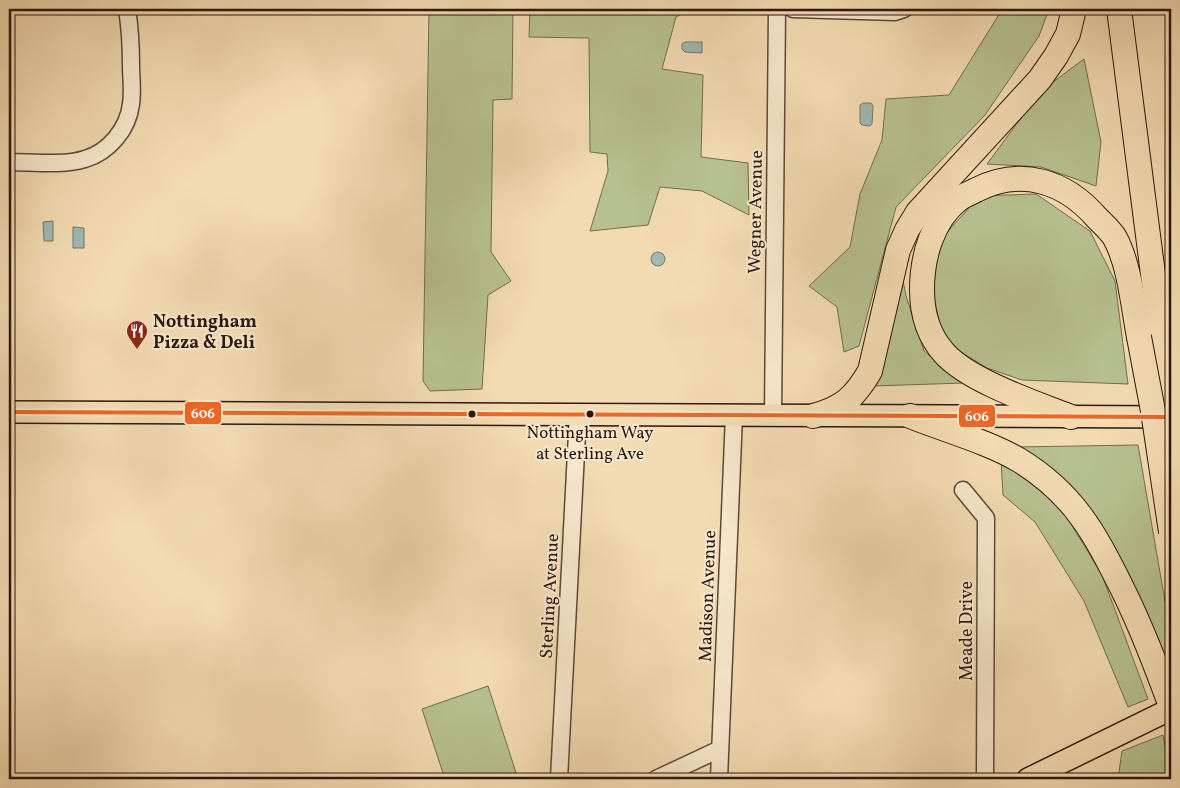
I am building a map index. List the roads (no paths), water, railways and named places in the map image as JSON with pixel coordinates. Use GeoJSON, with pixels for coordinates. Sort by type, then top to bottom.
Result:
{"type":"FeatureCollection","features":[{"type":"Feature","properties":{"kind":"highway"},"geometry":{"type":"LineString","coordinates":[[813,416],[840,406],[861,387],[870,371],[898,250],[907,230],[918,212],[1040,79],[1068,34],[1074,9]]}},
{"type":"Feature","properties":{"kind":"highway"},"geometry":{"type":"LineString","coordinates":[[1119,9],[1150,336],[1153,411],[1171,532]]}},
{"type":"Feature","properties":{"kind":"highway"},"geometry":{"type":"LineString","coordinates":[[1071,417],[984,381],[944,354],[931,336],[922,306],[922,280],[924,257],[933,232],[959,198],[988,184],[1014,178],[1044,182],[1066,190],[1089,209],[1114,237],[1150,336],[1171,416]]}},
{"type":"Feature","properties":{"kind":"highway"},"geometry":{"type":"LineString","coordinates":[[910,416],[991,447],[1018,460],[1057,488],[1075,507],[1093,531],[1148,643],[1171,708]]}},
{"type":"Feature","properties":{"kind":"main road"},"geometry":{"type":"LineString","coordinates":[[9,412],[1171,416]]}},
{"type":"Feature","properties":{"kind":"main road"},"geometry":{"type":"LineString","coordinates":[[1028,779],[1171,708]]}},
{"type":"Feature","properties":{"kind":"street"},"geometry":{"type":"LineString","coordinates":[[9,162],[72,162],[85,159],[109,146],[120,134],[127,120],[131,104],[130,30],[127,9]]}},
{"type":"Feature","properties":{"kind":"street","name":"Wegner Avenue"},"geometry":{"type":"LineString","coordinates":[[773,415],[777,9]]}},
{"type":"Feature","properties":{"kind":"street"},"geometry":{"type":"LineString","coordinates":[[793,9],[894,12],[904,9]]}},
{"type":"Feature","properties":{"kind":"street","name":"Sterling Avenue"},"geometry":{"type":"LineString","coordinates":[[559,779],[578,414]]}},
{"type":"Feature","properties":{"kind":"street","name":"Madison Avenue"},"geometry":{"type":"LineString","coordinates":[[719,779],[734,415]]}},
{"type":"Feature","properties":{"kind":"street","name":"Meade Drive"},"geometry":{"type":"LineString","coordinates":[[963,490],[986,518],[985,779]]}},
{"type":"Feature","properties":{"kind":"street"},"geometry":{"type":"LineString","coordinates":[[656,779],[720,749]]}},
{"type":"Feature","properties":{"kind":"water"},"geometry":{"type":"Polygon","coordinates":[[[685,42],[702,42],[702,53],[685,52],[682,49],[682,44],[685,42]]]}},
{"type":"Feature","properties":{"kind":"water"},"geometry":{"type":"Polygon","coordinates":[[[871,103],[873,106],[872,124],[870,126],[860,123],[860,105],[871,103]]]}},
{"type":"Feature","properties":{"kind":"water"},"geometry":{"type":"Polygon","coordinates":[[[53,221],[53,241],[44,241],[43,222],[53,221]]]}},
{"type":"Feature","properties":{"kind":"water"},"geometry":{"type":"Polygon","coordinates":[[[73,227],[84,228],[84,248],[73,248],[73,227]]]}},
{"type":"Feature","properties":{"kind":"water"},"geometry":{"type":"Polygon","coordinates":[[[655,252],[661,252],[665,259],[661,266],[655,266],[651,262],[651,256],[655,252]]]}},
{"type":"Feature","properties":{"kind":"place","name":"Nottingham Pizza & Deli"},"geometry":{"type":"Point","coordinates":[137,350]}},
{"type":"Feature","properties":{"kind":"place","name":"Nottingham Way at Sterling Ave"},"geometry":{"type":"Point","coordinates":[590,414]}}]}
